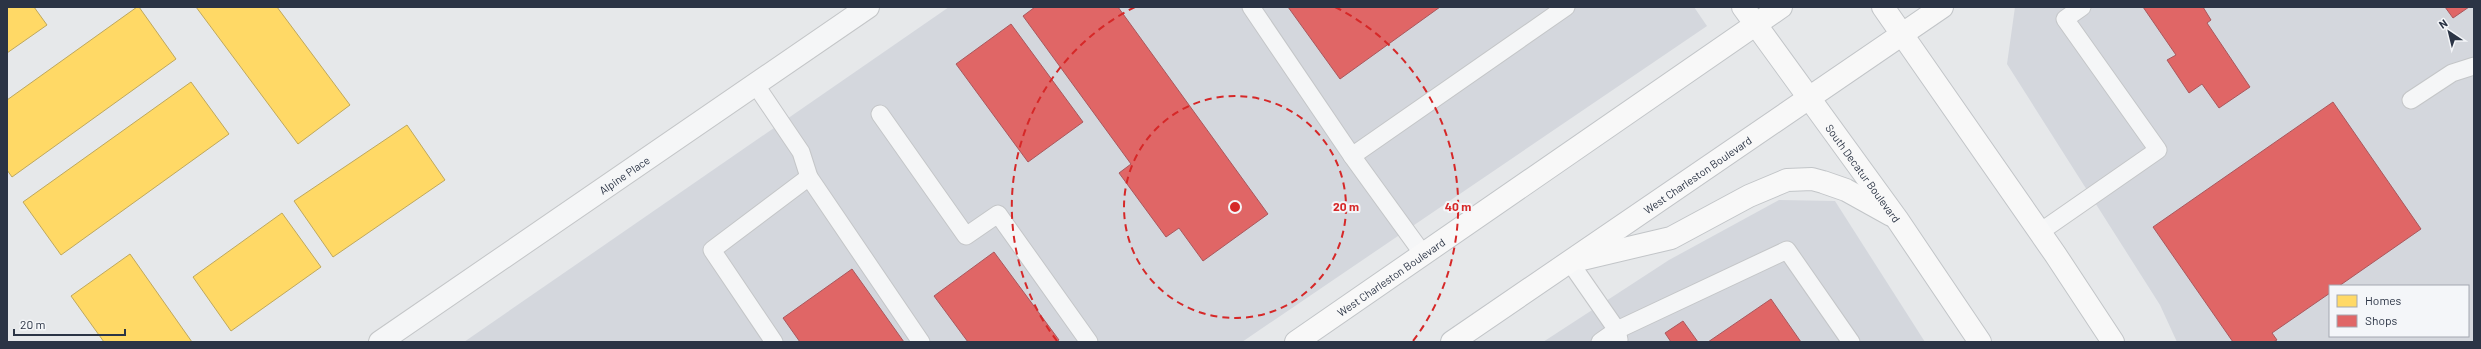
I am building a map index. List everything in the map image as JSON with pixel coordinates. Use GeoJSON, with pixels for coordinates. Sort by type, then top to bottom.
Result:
{"type":"FeatureCollection","features":[{"type":"Feature","properties":{"kind":"main road","name":"South Decatur Boulevard"},"geometry":{"type":"LineString","coordinates":[[1743,7],[1897,219],[1980,342]]}},
{"type":"Feature","properties":{"kind":"main road","name":"West Charleston Boulevard"},"geometry":{"type":"LineString","coordinates":[[1296,342],[1781,7]]}},
{"type":"Feature","properties":{"kind":"main road"},"geometry":{"type":"LineString","coordinates":[[1883,7],[2040,232],[2113,342]]}},
{"type":"Feature","properties":{"kind":"main road","name":"West Charleston Boulevard"},"geometry":{"type":"LineString","coordinates":[[1452,342],[1942,7]]}},
{"type":"Feature","properties":{"kind":"main road"},"geometry":{"type":"LineString","coordinates":[[1569,262],[1671,238],[1749,196],[1787,180],[1812,179],[1846,190],[1897,219]]}},
{"type":"Feature","properties":{"kind":"street","name":"Alpine Place"},"geometry":{"type":"LineString","coordinates":[[380,342],[868,7]]}},
{"type":"Feature","properties":{"kind":"lane"},"geometry":{"type":"LineString","coordinates":[[1251,7],[1352,156],[1423,254]]}},
{"type":"Feature","properties":{"kind":"lane"},"geometry":{"type":"LineString","coordinates":[[1352,156],[1566,7]]}},
{"type":"Feature","properties":{"kind":"lane"},"geometry":{"type":"LineString","coordinates":[[2040,232],[2158,150],[2066,19],[2082,7]]}},
{"type":"Feature","properties":{"kind":"lane"},"geometry":{"type":"LineString","coordinates":[[2411,100],[2452,73],[2474,66]]}},
{"type":"Feature","properties":{"kind":"lane"},"geometry":{"type":"LineString","coordinates":[[755,84],[801,152],[808,177],[921,342]]}},
{"type":"Feature","properties":{"kind":"lane"},"geometry":{"type":"LineString","coordinates":[[880,114],[966,236],[998,214],[1089,342]]}},
{"type":"Feature","properties":{"kind":"lane"},"geometry":{"type":"LineString","coordinates":[[774,342],[712,250],[808,177]]}},
{"type":"Feature","properties":{"kind":"lane"},"geometry":{"type":"LineString","coordinates":[[1600,342],[1618,336],[1787,250],[1851,342]]}},
{"type":"Feature","properties":{"kind":"lane"},"geometry":{"type":"LineString","coordinates":[[1569,262],[1618,336]]}},
{"type":"Feature","properties":{"kind":"shaded area"},"geometry":{"type":"Polygon","coordinates":[[[949,7],[1694,7],[1707,26],[1242,342],[464,342],[949,7]]]}},
{"type":"Feature","properties":{"kind":"shaded area"},"geometry":{"type":"Polygon","coordinates":[[[2015,7],[2474,7],[2474,342],[2177,342],[2160,305],[2007,64],[2015,7]]]}},
{"type":"Feature","properties":{"kind":"shaded area"},"geometry":{"type":"Polygon","coordinates":[[[1779,200],[1835,201],[1925,342],[1543,342],[1669,260],[1779,200]]]}},
{"type":"Feature","properties":{"kind":"building: Homes"},"geometry":{"type":"Polygon","coordinates":[[[7,7],[34,7],[47,25],[7,53],[7,7]]]}},
{"type":"Feature","properties":{"kind":"building: Homes"},"geometry":{"type":"Polygon","coordinates":[[[139,7],[176,59],[12,177],[7,170],[7,100],[139,7]]]}},
{"type":"Feature","properties":{"kind":"building: Homes"},"geometry":{"type":"Polygon","coordinates":[[[196,7],[277,7],[350,105],[298,144],[196,7]]]}},
{"type":"Feature","properties":{"kind":"building: Homes"},"geometry":{"type":"Polygon","coordinates":[[[191,82],[229,134],[61,255],[23,202],[191,82]]]}},
{"type":"Feature","properties":{"kind":"building: Homes"},"geometry":{"type":"Polygon","coordinates":[[[407,125],[445,180],[333,257],[294,201],[407,125]]]}},
{"type":"Feature","properties":{"kind":"building: Homes"},"geometry":{"type":"Polygon","coordinates":[[[282,213],[321,267],[231,331],[193,277],[282,213]]]}},
{"type":"Feature","properties":{"kind":"building: Homes"},"geometry":{"type":"Polygon","coordinates":[[[130,254],[192,342],[104,342],[71,296],[130,254]]]}},
{"type":"Feature","properties":{"kind":"building: Shops"},"geometry":{"type":"Polygon","coordinates":[[[1035,7],[1118,7],[1268,214],[1203,261],[1179,228],[1166,237],[1119,173],[1131,164],[1023,16],[1035,7]]]}},
{"type":"Feature","properties":{"kind":"building: Shops"},"geometry":{"type":"Polygon","coordinates":[[[1288,7],[1440,7],[1340,79],[1288,7]]]}},
{"type":"Feature","properties":{"kind":"building: Shops"},"geometry":{"type":"Polygon","coordinates":[[[2143,7],[2203,7],[2211,20],[2207,23],[2250,87],[2219,108],[2202,84],[2189,93],[2167,60],[2176,55],[2143,7]]]}},
{"type":"Feature","properties":{"kind":"building: Shops"},"geometry":{"type":"Polygon","coordinates":[[[2445,7],[2469,7],[2453,18],[2445,7]]]}},
{"type":"Feature","properties":{"kind":"building: Shops"},"geometry":{"type":"Polygon","coordinates":[[[1011,24],[1083,122],[1028,162],[956,64],[1011,24]]]}},
{"type":"Feature","properties":{"kind":"building: Shops"},"geometry":{"type":"Polygon","coordinates":[[[2333,102],[2421,229],[2340,285],[2329,285],[2329,294],[2272,333],[2277,340],[2273,342],[2233,342],[2153,227],[2333,102]]]}},
{"type":"Feature","properties":{"kind":"building: Shops"},"geometry":{"type":"Polygon","coordinates":[[[994,252],[1059,340],[1056,342],[968,342],[934,296],[994,252]]]}},
{"type":"Feature","properties":{"kind":"building: Shops"},"geometry":{"type":"Polygon","coordinates":[[[852,269],[904,342],[800,342],[783,318],[852,269]]]}},
{"type":"Feature","properties":{"kind":"building: Shops"},"geometry":{"type":"Polygon","coordinates":[[[1771,299],[1801,342],[1708,342],[1771,299]]]}},
{"type":"Feature","properties":{"kind":"building: Shops"},"geometry":{"type":"Polygon","coordinates":[[[1683,321],[1698,342],[1671,342],[1665,333],[1683,321]]]}}]}
